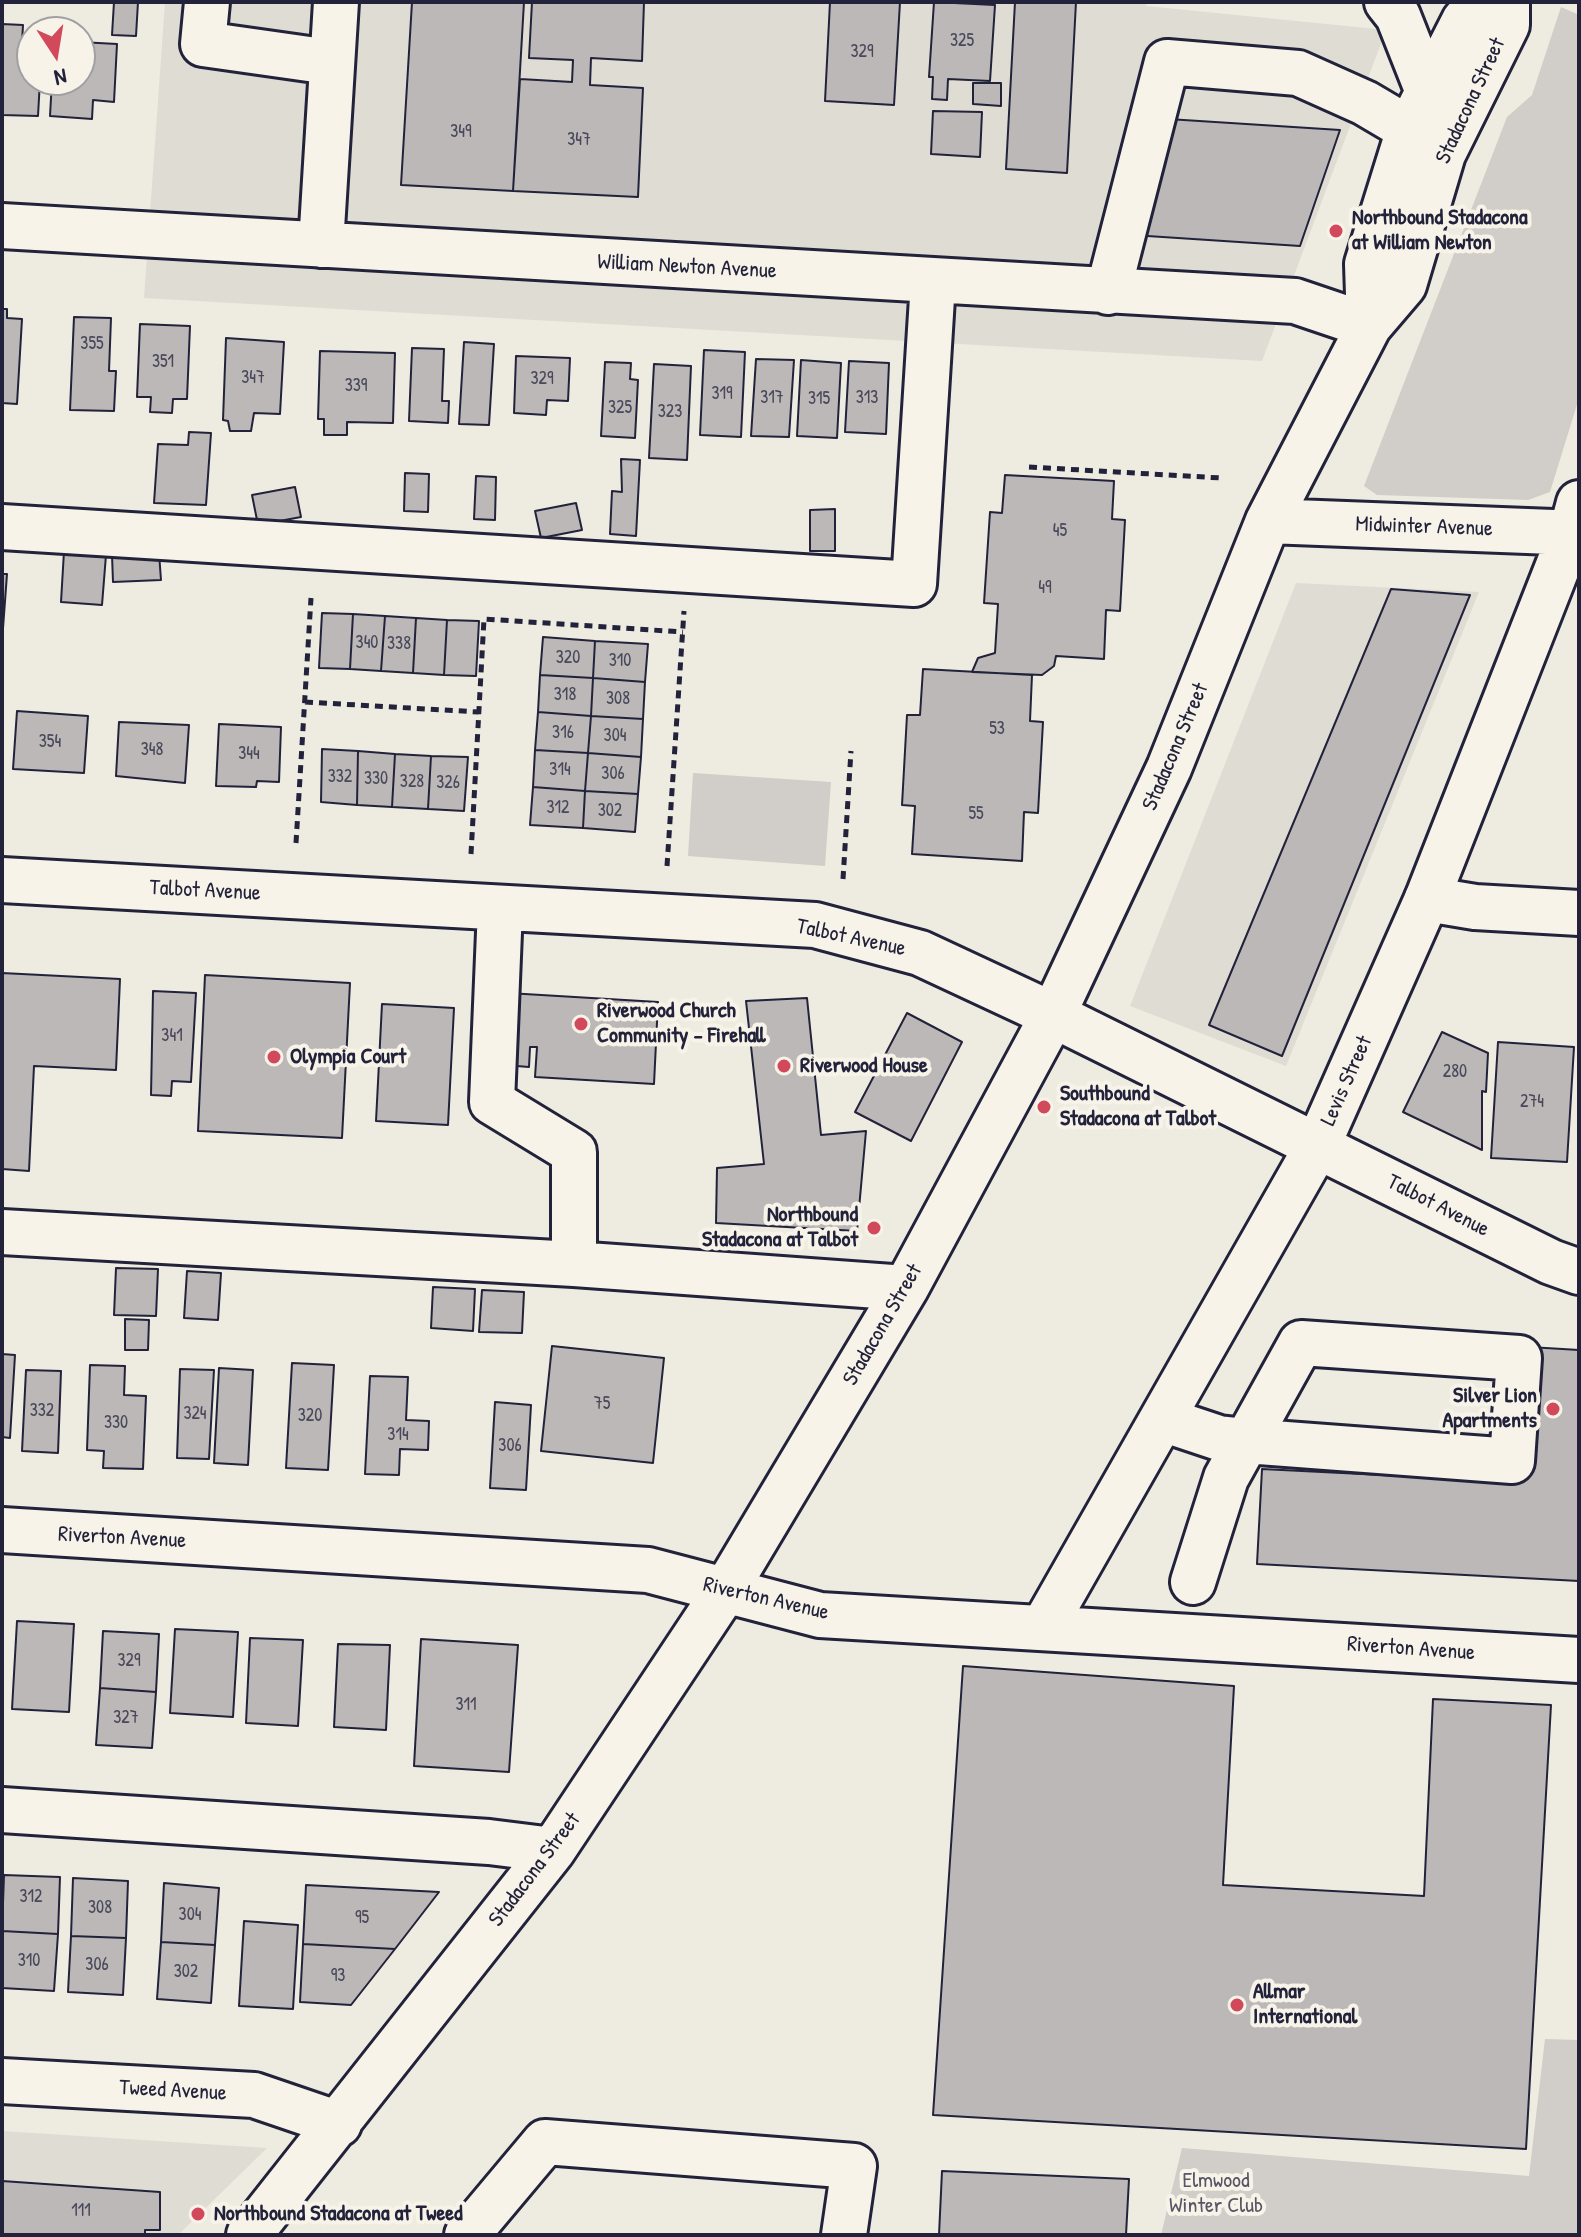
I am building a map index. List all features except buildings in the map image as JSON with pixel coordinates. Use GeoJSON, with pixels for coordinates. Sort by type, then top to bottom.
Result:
{"type":"FeatureCollection","features":[{"type":"Feature","properties":{"kind":"street"},"geometry":{"type":"LineString","coordinates":[[207,2],[203,44],[330,62]]}},
{"type":"Feature","properties":{"kind":"street"},"geometry":{"type":"LineString","coordinates":[[321,245],[336,2]]}},
{"type":"Feature","properties":{"kind":"street"},"geometry":{"type":"LineString","coordinates":[[1387,2],[1398,16],[1418,111],[1440,165]]}},
{"type":"Feature","properties":{"kind":"street","name":"Stadacona Street"},"geometry":{"type":"LineString","coordinates":[[1369,326],[1367,264],[1418,111],[1464,21],[1480,2]]}},
{"type":"Feature","properties":{"kind":"street","name":"Stadacona Street"},"geometry":{"type":"LineString","coordinates":[[249,2235],[553,1850],[725,1591],[906,1288],[1053,1015],[1169,768],[1268,521],[1369,326],[1404,285],[1440,165],[1507,25],[1507,2]]}},
{"type":"Feature","properties":{"kind":"street"},"geometry":{"type":"LineString","coordinates":[[1108,292],[1167,62],[1298,73],[1365,103],[1418,111]]}},
{"type":"Feature","properties":{"kind":"street","name":"William Newton Avenue"},"geometry":{"type":"LineString","coordinates":[[2,226],[1295,301],[1369,326]]}},
{"type":"Feature","properties":{"kind":"street"},"geometry":{"type":"LineString","coordinates":[[2,527],[914,584],[933,282]]}},
{"type":"Feature","properties":{"kind":"street","name":"Midwinter Avenue"},"geometry":{"type":"LineString","coordinates":[[1268,521],[1576,523]]}},
{"type":"Feature","properties":{"kind":"street","name":"Levis Street"},"geometry":{"type":"LineString","coordinates":[[1044,1626],[1318,1145],[1427,899],[1576,523]]}},
{"type":"Feature","properties":{"kind":"street","name":"Talbot Avenue"},"geometry":{"type":"LineString","coordinates":[[2,880],[815,925],[920,953],[987,981],[1551,1262],[1579,1272]]}},
{"type":"Feature","properties":{"kind":"street"},"geometry":{"type":"LineString","coordinates":[[1427,899],[1475,907],[1579,913]]}},
{"type":"Feature","properties":{"kind":"street"},"geometry":{"type":"LineString","coordinates":[[500,908],[492,1102],[574,1152],[574,1264]]}},
{"type":"Feature","properties":{"kind":"street"},"geometry":{"type":"LineString","coordinates":[[2,1232],[574,1264],[906,1288]]}},
{"type":"Feature","properties":{"kind":"street"},"geometry":{"type":"LineString","coordinates":[[1162,1419],[1219,1438],[1246,1441],[1512,1461],[1519,1358],[1301,1343],[1246,1441],[1226,1478],[1193,1582]]}},
{"type":"Feature","properties":{"kind":"street","name":"Riverton Avenue"},"geometry":{"type":"LineString","coordinates":[[2,1530],[648,1570],[820,1615],[1579,1660]]}},
{"type":"Feature","properties":{"kind":"street"},"geometry":{"type":"LineString","coordinates":[[2,1810],[489,1842],[553,1850]]}},
{"type":"Feature","properties":{"kind":"street","name":"Tweed Avenue"},"geometry":{"type":"LineString","coordinates":[[2,2081],[254,2095],[339,2124]]}},
{"type":"Feature","properties":{"kind":"street"},"geometry":{"type":"LineString","coordinates":[[467,2235],[545,2142],[854,2166],[844,2235]]}},
{"type":"Feature","properties":{"kind":"path"},"geometry":{"type":"LineString","coordinates":[[1029,467],[1221,478]]}},
{"type":"Feature","properties":{"kind":"path"},"geometry":{"type":"LineString","coordinates":[[296,843],[311,598]]}},
{"type":"Feature","properties":{"kind":"path"},"geometry":{"type":"LineString","coordinates":[[667,866],[684,607]]}},
{"type":"Feature","properties":{"kind":"path"},"geometry":{"type":"LineString","coordinates":[[471,854],[484,619],[683,632]]}},
{"type":"Feature","properties":{"kind":"path"},"geometry":{"type":"LineString","coordinates":[[305,702],[479,712]]}},
{"type":"Feature","properties":{"kind":"path"},"geometry":{"type":"LineString","coordinates":[[843,879],[851,751]]}},
{"type":"Feature","properties":{"kind":"shaded area"},"geometry":{"type":"Polygon","coordinates":[[[165,2],[1147,2],[1146,6],[1386,30],[1262,361],[144,298],[165,2]]]}},
{"type":"Feature","properties":{"kind":"shaded area"},"geometry":{"type":"Polygon","coordinates":[[[1296,583],[1479,592],[1286,1066],[1130,1006],[1296,583]]]}},
{"type":"Feature","properties":{"kind":"shaded area"},"geometry":{"type":"Polygon","coordinates":[[[2,2131],[267,2148],[178,2235],[2,2235],[2,2131]]]}},
{"type":"Feature","properties":{"kind":"green space"},"geometry":{"type":"Polygon","coordinates":[[[1561,7],[1579,15],[1579,398],[1550,492],[1528,500],[1377,495],[1364,486],[1507,117],[1532,95],[1561,7]]]}},
{"type":"Feature","properties":{"kind":"green space"},"geometry":{"type":"Polygon","coordinates":[[[693,773],[831,782],[825,866],[688,856],[693,773]]]}},
{"type":"Feature","properties":{"kind":"green space","name":"Elmwood Winter Club"},"geometry":{"type":"Polygon","coordinates":[[[1545,2039],[1579,2040],[1579,2235],[1161,2235],[1182,2148],[1529,2176],[1545,2039]]]}},
{"type":"Feature","properties":{"kind":"place","name":"Northbound Stadacona at William Newton"},"geometry":{"type":"Point","coordinates":[1336,231]}},
{"type":"Feature","properties":{"kind":"place","name":"Riverwood Church Community – Firehall"},"geometry":{"type":"Point","coordinates":[581,1024]}},
{"type":"Feature","properties":{"kind":"place","name":"Olympia Court"},"geometry":{"type":"Point","coordinates":[274,1057]}},
{"type":"Feature","properties":{"kind":"place","name":"Riverwood House"},"geometry":{"type":"Point","coordinates":[784,1066]}},
{"type":"Feature","properties":{"kind":"place","name":"Southbound Stadacona at Talbot"},"geometry":{"type":"Point","coordinates":[1044,1107]}},
{"type":"Feature","properties":{"kind":"place","name":"Northbound Stadacona at Talbot"},"geometry":{"type":"Point","coordinates":[874,1228]}},
{"type":"Feature","properties":{"kind":"place","name":"Silver Lion Apartments"},"geometry":{"type":"Point","coordinates":[1553,1409]}},
{"type":"Feature","properties":{"kind":"place","name":"Allmar International"},"geometry":{"type":"Point","coordinates":[1237,2005]}},
{"type":"Feature","properties":{"kind":"place","name":"Northbound Stadacona at Tweed"},"geometry":{"type":"Point","coordinates":[198,2214]}}]}
